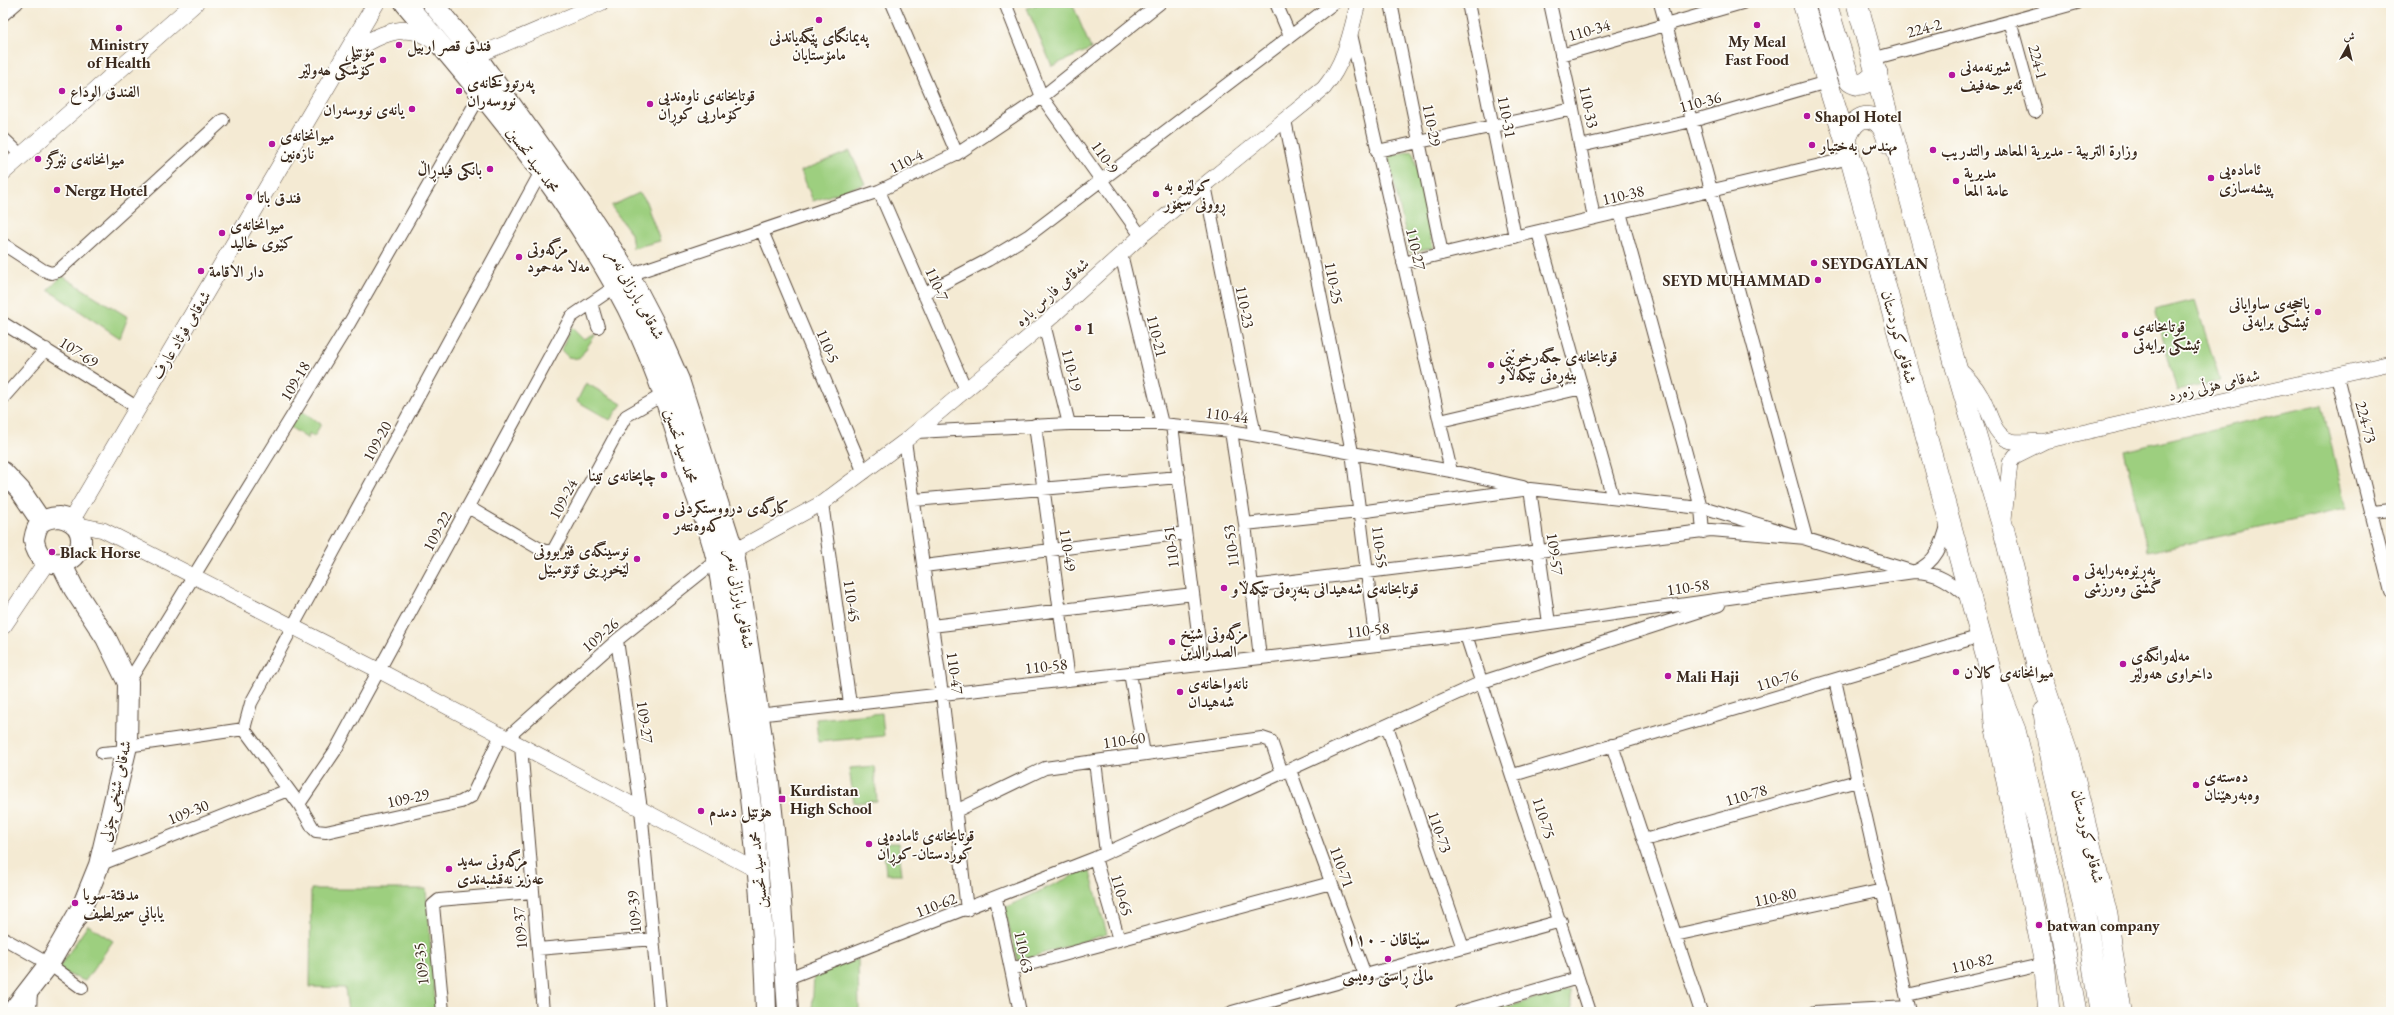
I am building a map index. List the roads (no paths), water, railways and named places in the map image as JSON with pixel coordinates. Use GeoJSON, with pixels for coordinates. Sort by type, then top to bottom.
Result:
{"type":"FeatureCollection","features":[{"type":"Feature","properties":{"kind":"highway","name":"شەقامی کوردستان"},"geometry":{"type":"LineString","coordinates":[[1803,3],[1848,150],[1991,673],[2017,738],[2052,882],[2076,1012]]}},
{"type":"Feature","properties":{"kind":"highway"},"geometry":{"type":"LineString","coordinates":[[1826,3],[1850,81],[1855,85],[1862,85],[1868,82],[1874,66]]}},
{"type":"Feature","properties":{"kind":"highway","name":"شەقامی کوردستان"},"geometry":{"type":"LineString","coordinates":[[1857,3],[1956,367],[2004,531],[2037,665],[2070,761],[2107,915],[2121,1012]]}},
{"type":"Feature","properties":{"kind":"highway"},"geometry":{"type":"LineString","coordinates":[[1848,150],[1847,133],[1853,122],[1865,118],[1877,121],[1885,131],[1896,163],[1903,170]]}},
{"type":"Feature","properties":{"kind":"highway","name":"شەقامی کوردستان"},"geometry":{"type":"LineString","coordinates":[[2037,665],[2048,742],[2086,918],[2100,1012]]}},
{"type":"Feature","properties":{"kind":"highway","name":"شەقامی کوردستان"},"geometry":{"type":"LineString","coordinates":[[1991,673],[1995,724],[2044,964],[2049,1012]]}},
{"type":"Feature","properties":{"kind":"main road"},"geometry":{"type":"LineString","coordinates":[[3,172],[195,3]]}},
{"type":"Feature","properties":{"kind":"main road","name":"شەقامی فوئاد عارف"},"geometry":{"type":"LineString","coordinates":[[73,522],[138,408],[346,55],[367,11],[376,3]]}},
{"type":"Feature","properties":{"kind":"main road","name":"محمد سید تحسین"},"geometry":{"type":"LineString","coordinates":[[405,3],[482,92],[542,170],[622,280],[725,557],[765,939],[766,1012]]}},
{"type":"Feature","properties":{"kind":"main road","name":"شەقامی بارزانی نەمر"},"geometry":{"type":"LineString","coordinates":[[432,3],[476,56],[586,210],[622,280],[653,321],[679,380],[725,557],[757,714],[769,783],[788,978],[788,1012]]}},
{"type":"Feature","properties":{"kind":"main road"},"geometry":{"type":"LineString","coordinates":[[447,3],[461,37]]}},
{"type":"Feature","properties":{"kind":"main road"},"geometry":{"type":"LineString","coordinates":[[346,55],[374,39],[392,33],[419,32],[441,45]]}},
{"type":"Feature","properties":{"kind":"main road"},"geometry":{"type":"LineString","coordinates":[[3,472],[20,490],[41,521]]}},
{"type":"Feature","properties":{"kind":"main road"},"geometry":{"type":"LineString","coordinates":[[3,626],[54,562],[74,557],[78,551],[81,537],[73,522],[59,517],[44,518],[35,533],[35,546],[41,556],[54,562]]}},
{"type":"Feature","properties":{"kind":"main road","name":"شەقامی شێخی چۆلی"},"geometry":{"type":"LineString","coordinates":[[12,1012],[49,964],[82,907],[99,865],[127,749],[128,683],[106,638],[74,588],[54,562]]}},
{"type":"Feature","properties":{"kind":"street"},"geometry":{"type":"LineString","coordinates":[[3,15],[17,3]]}},
{"type":"Feature","properties":{"kind":"street"},"geometry":{"type":"LineString","coordinates":[[476,56],[601,3]]}},
{"type":"Feature","properties":{"kind":"street"},"geometry":{"type":"LineString","coordinates":[[892,3],[957,154]]}},
{"type":"Feature","properties":{"kind":"street","name":"110-9"},"geometry":{"type":"LineString","coordinates":[[1005,3],[1042,97],[1141,236]]}},
{"type":"Feature","properties":{"kind":"street","name":"110-4"},"geometry":{"type":"LineString","coordinates":[[622,280],[879,191],[957,154],[1042,97],[1160,3]]}},
{"type":"Feature","properties":{"kind":"street"},"geometry":{"type":"LineString","coordinates":[[1276,3],[1290,36]]}},
{"type":"Feature","properties":{"kind":"street"},"geometry":{"type":"LineString","coordinates":[[924,294],[988,260],[1028,236],[1100,178],[1334,3]]}},
{"type":"Feature","properties":{"kind":"street","name":"شەقامی فارس باوە"},"geometry":{"type":"LineString","coordinates":[[725,557],[822,503],[911,437],[1044,324],[1141,236],[1324,88],[1334,77],[1344,56],[1358,3]]}},
{"type":"Feature","properties":{"kind":"street","name":"110-29"},"geometry":{"type":"LineString","coordinates":[[1392,3],[1442,254]]}},
{"type":"Feature","properties":{"kind":"street","name":"110-31"},"geometry":{"type":"LineString","coordinates":[[1468,3],[1515,237]]}},
{"type":"Feature","properties":{"kind":"street","name":"110-33"},"geometry":{"type":"LineString","coordinates":[[1550,3],[1573,109],[1594,218]]}},
{"type":"Feature","properties":{"kind":"street"},"geometry":{"type":"LineString","coordinates":[[1660,3],[1806,538]]}},
{"type":"Feature","properties":{"kind":"street","name":"110-34"},"geometry":{"type":"LineString","coordinates":[[1561,56],[1666,24],[1742,3]]}},
{"type":"Feature","properties":{"kind":"street","name":"224-2"},"geometry":{"type":"LineString","coordinates":[[1874,66],[2010,21],[2077,3]]}},
{"type":"Feature","properties":{"kind":"street","name":"224-1"},"geometry":{"type":"LineString","coordinates":[[2010,21],[2035,112]]}},
{"type":"Feature","properties":{"kind":"street","name":"110-27"},"geometry":{"type":"LineString","coordinates":[[1351,34],[1451,470]]}},
{"type":"Feature","properties":{"kind":"street","name":"110-36"},"geometry":{"type":"LineString","coordinates":[[1580,146],[1692,121],[1827,82]]}},
{"type":"Feature","properties":{"kind":"street","name":"109-18"},"geometry":{"type":"LineString","coordinates":[[128,683],[350,322],[482,92]]}},
{"type":"Feature","properties":{"kind":"street"},"geometry":{"type":"LineString","coordinates":[[1377,150],[1573,109]]}},
{"type":"Feature","properties":{"kind":"street"},"geometry":{"type":"LineString","coordinates":[[3,244],[43,270],[51,273],[58,271],[223,120]]}},
{"type":"Feature","properties":{"kind":"street","name":"110-25"},"geometry":{"type":"LineString","coordinates":[[1285,120],[1352,452]]}},
{"type":"Feature","properties":{"kind":"street"},"geometry":{"type":"LineString","coordinates":[[3,138],[22,156]]}},
{"type":"Feature","properties":{"kind":"street","name":"110-38"},"geometry":{"type":"LineString","coordinates":[[1403,263],[1711,191],[1848,150]]}},
{"type":"Feature","properties":{"kind":"street","name":"109-20"},"geometry":{"type":"LineString","coordinates":[[244,729],[251,703],[294,628],[542,170]]}},
{"type":"Feature","properties":{"kind":"street","name":"110-23"},"geometry":{"type":"LineString","coordinates":[[1204,185],[1255,435]]}},
{"type":"Feature","properties":{"kind":"street","name":"110-7"},"geometry":{"type":"LineString","coordinates":[[879,191],[966,390]]}},
{"type":"Feature","properties":{"kind":"street"},"geometry":{"type":"LineString","coordinates":[[1620,212],[1701,508],[1703,532]]}},
{"type":"Feature","properties":{"kind":"street","name":"110-5"},"geometry":{"type":"LineString","coordinates":[[762,231],[864,473]]}},
{"type":"Feature","properties":{"kind":"street"},"geometry":{"type":"LineString","coordinates":[[1538,232],[1613,498]]}},
{"type":"Feature","properties":{"kind":"street","name":"110-21"},"geometry":{"type":"LineString","coordinates":[[1121,254],[1167,425]]}},
{"type":"Feature","properties":{"kind":"street","name":"109-22"},"geometry":{"type":"LineString","coordinates":[[299,804],[335,751],[571,317],[622,280]]}},
{"type":"Feature","properties":{"kind":"street"},"geometry":{"type":"LineString","coordinates":[[591,303],[598,327]]}},
{"type":"Feature","properties":{"kind":"street","name":"107-69"},"geometry":{"type":"LineString","coordinates":[[3,323],[138,408]]}},
{"type":"Feature","properties":{"kind":"street","name":"110-19"},"geometry":{"type":"LineString","coordinates":[[1044,324],[1069,424]]}},
{"type":"Feature","properties":{"kind":"street"},"geometry":{"type":"LineString","coordinates":[[3,398],[46,349]]}},
{"type":"Feature","properties":{"kind":"street","name":"شەقامی هۆڵی زەرد"},"geometry":{"type":"LineString","coordinates":[[2004,531],[2010,463],[2015,456],[2045,442],[2391,363]]}},
{"type":"Feature","properties":{"kind":"street","name":"شەقامی هۆڵی زەرد"},"geometry":{"type":"LineString","coordinates":[[1956,367],[1975,386],[1982,397],[1995,426],[2002,435],[2012,441],[2045,442]]}},
{"type":"Feature","properties":{"kind":"street","name":"224-73"},"geometry":{"type":"LineString","coordinates":[[2337,376],[2373,512],[2391,592]]}},
{"type":"Feature","properties":{"kind":"street"},"geometry":{"type":"LineString","coordinates":[[1440,422],[1582,388]]}},
{"type":"Feature","properties":{"kind":"street","name":"109-24"},"geometry":{"type":"LineString","coordinates":[[468,507],[540,549],[547,552],[554,549],[626,416],[664,394]]}},
{"type":"Feature","properties":{"kind":"street","name":"110-44"},"geometry":{"type":"LineString","coordinates":[[911,437],[1035,425],[1167,425],[1231,431],[1352,452],[1451,470],[1530,489]]}},
{"type":"Feature","properties":{"kind":"street","name":"110-49"},"geometry":{"type":"LineString","coordinates":[[1035,425],[1069,680]]}},
{"type":"Feature","properties":{"kind":"street","name":"110-51"},"geometry":{"type":"LineString","coordinates":[[1167,425],[1179,476],[1202,665]]}},
{"type":"Feature","properties":{"kind":"street","name":"110-53"},"geometry":{"type":"LineString","coordinates":[[1231,431],[1245,524],[1260,658]]}},
{"type":"Feature","properties":{"kind":"street","name":"110-47"},"geometry":{"type":"LineString","coordinates":[[911,437],[915,500],[942,694],[967,910]]}},
{"type":"Feature","properties":{"kind":"street","name":"110-55"},"geometry":{"type":"LineString","coordinates":[[1352,452],[1376,645]]}},
{"type":"Feature","properties":{"kind":"street"},"geometry":{"type":"LineString","coordinates":[[915,500],[1179,476]]}},
{"type":"Feature","properties":{"kind":"street"},"geometry":{"type":"LineString","coordinates":[[1245,524],[1360,512],[1530,489],[1701,508],[1806,538],[1914,572],[1928,565],[1938,553],[1949,518]]}},
{"type":"Feature","properties":{"kind":"street","name":"109-57"},"geometry":{"type":"LineString","coordinates":[[1530,489],[1549,623]]}},
{"type":"Feature","properties":{"kind":"street","name":"110-45"},"geometry":{"type":"LineString","coordinates":[[822,503],[850,704]]}},
{"type":"Feature","properties":{"kind":"street"},"geometry":{"type":"LineString","coordinates":[[2373,512],[2391,510]]}},
{"type":"Feature","properties":{"kind":"street"},"geometry":{"type":"LineString","coordinates":[[73,522],[103,530],[193,578],[378,670],[758,871]]}},
{"type":"Feature","properties":{"kind":"street"},"geometry":{"type":"LineString","coordinates":[[1252,586],[1367,574],[1703,532],[1806,538]]}},
{"type":"Feature","properties":{"kind":"street"},"geometry":{"type":"LineString","coordinates":[[924,566],[1186,533]]}},
{"type":"Feature","properties":{"kind":"street","name":"109-26"},"geometry":{"type":"LineString","coordinates":[[504,737],[618,640],[725,557]]}},
{"type":"Feature","properties":{"kind":"street","name":"110-58"},"geometry":{"type":"LineString","coordinates":[[757,714],[1466,635],[1914,572],[1929,573],[1944,578],[1971,600]]}},
{"type":"Feature","properties":{"kind":"street"},"geometry":{"type":"LineString","coordinates":[[932,626],[1060,609],[1193,594]]}},
{"type":"Feature","properties":{"kind":"street","name":"110-62"},"geometry":{"type":"LineString","coordinates":[[788,978],[996,899],[1095,858],[1482,682],[1749,595]]}},
{"type":"Feature","properties":{"kind":"street","name":"110-75"},"geometry":{"type":"LineString","coordinates":[[1466,635],[1561,921],[1589,1012]]}},
{"type":"Feature","properties":{"kind":"street","name":"110-76"},"geometry":{"type":"LineString","coordinates":[[1512,775],[1981,636]]}},
{"type":"Feature","properties":{"kind":"street","name":"109-27"},"geometry":{"type":"LineString","coordinates":[[618,640],[641,809]]}},
{"type":"Feature","properties":{"kind":"street"},"geometry":{"type":"LineString","coordinates":[[1130,672],[1144,754]]}},
{"type":"Feature","properties":{"kind":"street"},"geometry":{"type":"LineString","coordinates":[[1814,1012],[1910,1010],[1834,680]]}},
{"type":"Feature","properties":{"kind":"street","name":"110-73"},"geometry":{"type":"LineString","coordinates":[[1387,726],[1463,948]]}},
{"type":"Feature","properties":{"kind":"street"},"geometry":{"type":"LineString","coordinates":[[102,753],[244,729]]}},
{"type":"Feature","properties":{"kind":"street","name":"109-29"},"geometry":{"type":"LineString","coordinates":[[244,729],[299,804],[313,828],[316,831],[326,832],[462,802],[472,796],[504,737]]}},
{"type":"Feature","properties":{"kind":"street","name":"110-60"},"geometry":{"type":"LineString","coordinates":[[956,811],[1045,768],[1265,737],[1272,744],[1286,772]]}},
{"type":"Feature","properties":{"kind":"street"},"geometry":{"type":"LineString","coordinates":[[1612,745],[1701,1012]]}},
{"type":"Feature","properties":{"kind":"street","name":"109-37"},"geometry":{"type":"LineString","coordinates":[[521,746],[543,1012]]}},
{"type":"Feature","properties":{"kind":"street"},"geometry":{"type":"LineString","coordinates":[[1095,761],[1106,853]]}},
{"type":"Feature","properties":{"kind":"street","name":"110-71"},"geometry":{"type":"LineString","coordinates":[[1286,772],[1331,882],[1365,975]]}},
{"type":"Feature","properties":{"kind":"street","name":"110-78"},"geometry":{"type":"LineString","coordinates":[[1644,840],[1858,781]]}},
{"type":"Feature","properties":{"kind":"street","name":"109-30"},"geometry":{"type":"LineString","coordinates":[[99,865],[288,790]]}},
{"type":"Feature","properties":{"kind":"street","name":"109-39"},"geometry":{"type":"LineString","coordinates":[[641,809],[660,1012]]}},
{"type":"Feature","properties":{"kind":"street","name":"110-65"},"geometry":{"type":"LineString","coordinates":[[1095,858],[1119,940]]}},
{"type":"Feature","properties":{"kind":"street"},"geometry":{"type":"LineString","coordinates":[[1011,969],[1331,882]]}},
{"type":"Feature","properties":{"kind":"street","name":"110-80"},"geometry":{"type":"LineString","coordinates":[[1675,935],[1883,890]]}},
{"type":"Feature","properties":{"kind":"street","name":"109-35"},"geometry":{"type":"LineString","coordinates":[[443,1012],[432,912],[433,905],[439,900],[534,892]]}},
{"type":"Feature","properties":{"kind":"street","name":"110-63"},"geometry":{"type":"LineString","coordinates":[[996,899],[1020,1012]]}},
{"type":"Feature","properties":{"kind":"street"},"geometry":{"type":"LineString","coordinates":[[1232,1012],[1273,1006],[1365,975],[1561,921]]}},
{"type":"Feature","properties":{"kind":"street"},"geometry":{"type":"LineString","coordinates":[[3,938],[49,964],[82,988]]}},
{"type":"Feature","properties":{"kind":"street"},"geometry":{"type":"LineString","coordinates":[[538,949],[653,939]]}},
{"type":"Feature","properties":{"kind":"street","name":"110-82"},"geometry":{"type":"LineString","coordinates":[[1906,995],[2044,964]]}},
{"type":"Feature","properties":{"kind":"street"},"geometry":{"type":"LineString","coordinates":[[1460,1012],[1578,978]]}},
{"type":"Feature","properties":{"kind":"street"},"geometry":{"type":"LineString","coordinates":[[30,1012],[31,987]]}},
{"type":"Feature","properties":{"kind":"place","name":"پەیمانگای پێگەیاندنی مامۆستایان"},"geometry":{"type":"Point","coordinates":[819,20]}},
{"type":"Feature","properties":{"kind":"place","name":"My Meal Fast Food"},"geometry":{"type":"Point","coordinates":[1757,25]}},
{"type":"Feature","properties":{"kind":"place","name":"Ministry of Health"},"geometry":{"type":"Point","coordinates":[119,28]}},
{"type":"Feature","properties":{"kind":"place","name":"فندق قصر اربيل"},"geometry":{"type":"Point","coordinates":[399,45]}},
{"type":"Feature","properties":{"kind":"place","name":"مۆتێلی کۆشکی ھەولێر"},"geometry":{"type":"Point","coordinates":[383,60]}},
{"type":"Feature","properties":{"kind":"place","name":"شیرنەمەنی ئەبو حەفیف"},"geometry":{"type":"Point","coordinates":[1952,75]}},
{"type":"Feature","properties":{"kind":"place","name":"الفندق الوداع"},"geometry":{"type":"Point","coordinates":[62,91]}},
{"type":"Feature","properties":{"kind":"place","name":"پەرتووکخانەی نووسەران"},"geometry":{"type":"Point","coordinates":[459,91]}},
{"type":"Feature","properties":{"kind":"place","name":"قوتابخانەی ناوەندیی کۆماریی کوڕان"},"geometry":{"type":"Point","coordinates":[650,104]}},
{"type":"Feature","properties":{"kind":"place","name":"یانەی نووسەران"},"geometry":{"type":"Point","coordinates":[412,109]}},
{"type":"Feature","properties":{"kind":"place","name":"Shapol Hotel"},"geometry":{"type":"Point","coordinates":[1807,116]}},
{"type":"Feature","properties":{"kind":"place","name":"میوانخانەی نازەنین"},"geometry":{"type":"Point","coordinates":[272,144]}},
{"type":"Feature","properties":{"kind":"place","name":"مهندس بەختیار"},"geometry":{"type":"Point","coordinates":[1812,145]}},
{"type":"Feature","properties":{"kind":"place","name":"وزارة التربية - مديرية المعاهد والتدريب"},"geometry":{"type":"Point","coordinates":[1933,150]}},
{"type":"Feature","properties":{"kind":"place","name":"میوانخانەی نێرگز"},"geometry":{"type":"Point","coordinates":[38,159]}},
{"type":"Feature","properties":{"kind":"place","name":"بانکی فیدڕاڵ"},"geometry":{"type":"Point","coordinates":[490,169]}},
{"type":"Feature","properties":{"kind":"place","name":"ئامادەیی پیشەسازی"},"geometry":{"type":"Point","coordinates":[2211,178]}},
{"type":"Feature","properties":{"kind":"place","name":"مدیریة عامة المعا"},"geometry":{"type":"Point","coordinates":[1956,181]}},
{"type":"Feature","properties":{"kind":"place","name":"Nergz Hotel"},"geometry":{"type":"Point","coordinates":[57,190]}},
{"type":"Feature","properties":{"kind":"place","name":"کولێرە بە ڕوونی سیمۆر"},"geometry":{"type":"Point","coordinates":[1156,194]}},
{"type":"Feature","properties":{"kind":"place","name":"فندق باتا"},"geometry":{"type":"Point","coordinates":[249,197]}},
{"type":"Feature","properties":{"kind":"place","name":"میوانخانەی کێوی خالید"},"geometry":{"type":"Point","coordinates":[222,233]}},
{"type":"Feature","properties":{"kind":"place","name":"مزگەوتی مەلا مەحمود"},"geometry":{"type":"Point","coordinates":[519,257]}},
{"type":"Feature","properties":{"kind":"place","name":"SEYDGAYLAN"},"geometry":{"type":"Point","coordinates":[1814,263]}},
{"type":"Feature","properties":{"kind":"place","name":"دار الاقامة"},"geometry":{"type":"Point","coordinates":[201,271]}},
{"type":"Feature","properties":{"kind":"place","name":"SEYD MUHAMMAD"},"geometry":{"type":"Point","coordinates":[1818,280]}},
{"type":"Feature","properties":{"kind":"place","name":"باخچەی ساوایانی ئیشکی برایەتی"},"geometry":{"type":"Point","coordinates":[2318,312]}},
{"type":"Feature","properties":{"kind":"place","name":"1"},"geometry":{"type":"Point","coordinates":[1078,328]}},
{"type":"Feature","properties":{"kind":"place","name":"قوتابخانەی ئیشکی برایەتی"},"geometry":{"type":"Point","coordinates":[2125,335]}},
{"type":"Feature","properties":{"kind":"place","name":"قوتابخانەی جگەرخوێنی بنەڕەتی تێکەڵاو"},"geometry":{"type":"Point","coordinates":[1491,365]}},
{"type":"Feature","properties":{"kind":"place","name":"چاپخانەی تینا"},"geometry":{"type":"Point","coordinates":[664,475]}},
{"type":"Feature","properties":{"kind":"place","name":"کارگەی درووستکردنی کەوەنتەر"},"geometry":{"type":"Point","coordinates":[666,516]}},
{"type":"Feature","properties":{"kind":"place","name":"Black Horse"},"geometry":{"type":"Point","coordinates":[52,552]}},
{"type":"Feature","properties":{"kind":"place","name":"نوسینگەی فێربوونی لێخوڕینی ئۆتۆمبێل"},"geometry":{"type":"Point","coordinates":[637,559]}},
{"type":"Feature","properties":{"kind":"place","name":"بەڕێوەبەرایەتی گشتی وەرزشی"},"geometry":{"type":"Point","coordinates":[2076,578]}},
{"type":"Feature","properties":{"kind":"place","name":"قوتابخانەی شەهیدانی بنەڕەتی تێکەڵاو"},"geometry":{"type":"Point","coordinates":[1224,588]}},
{"type":"Feature","properties":{"kind":"place","name":"مزگەوتی شێخ الصدرالدين"},"geometry":{"type":"Point","coordinates":[1172,642]}},
{"type":"Feature","properties":{"kind":"place","name":"مەلەوانگەی داخراوی هەولێر"},"geometry":{"type":"Point","coordinates":[2123,664]}},
{"type":"Feature","properties":{"kind":"place","name":"میوانخانەی کالان"},"geometry":{"type":"Point","coordinates":[1956,672]}},
{"type":"Feature","properties":{"kind":"place","name":"Mali Haji"},"geometry":{"type":"Point","coordinates":[1668,676]}},
{"type":"Feature","properties":{"kind":"place","name":"نانەواخانەی شەهیدان"},"geometry":{"type":"Point","coordinates":[1180,692]}},
{"type":"Feature","properties":{"kind":"place","name":"دەستەی وەبەرهێنان"},"geometry":{"type":"Point","coordinates":[2196,785]}},
{"type":"Feature","properties":{"kind":"place","name":"Kurdistan High School"},"geometry":{"type":"Point","coordinates":[782,799]}},
{"type":"Feature","properties":{"kind":"place","name":"هۆتێل دمدم"},"geometry":{"type":"Point","coordinates":[701,811]}},
{"type":"Feature","properties":{"kind":"place","name":"قوتابخانەی ئامادەیی کوردستان-کوڕان"},"geometry":{"type":"Point","coordinates":[869,844]}},
{"type":"Feature","properties":{"kind":"place","name":"مزگەوتی سەید عەزیز نەقشبەندی"},"geometry":{"type":"Point","coordinates":[449,869]}},
{"type":"Feature","properties":{"kind":"place","name":"مدفئة-سوبا ياباني سميرلطيف"},"geometry":{"type":"Point","coordinates":[75,903]}},
{"type":"Feature","properties":{"kind":"place","name":"batwan company"},"geometry":{"type":"Point","coordinates":[2039,925]}},
{"type":"Feature","properties":{"kind":"place","name":"ماڵێ ڕاستی وەیسی"},"geometry":{"type":"Point","coordinates":[1388,959]}},
{"type":"Feature","properties":{"kind":"district","name":"سێتاقان - ١١٠"},"geometry":{"type":"Point","coordinates":[1388,939]}}]}
